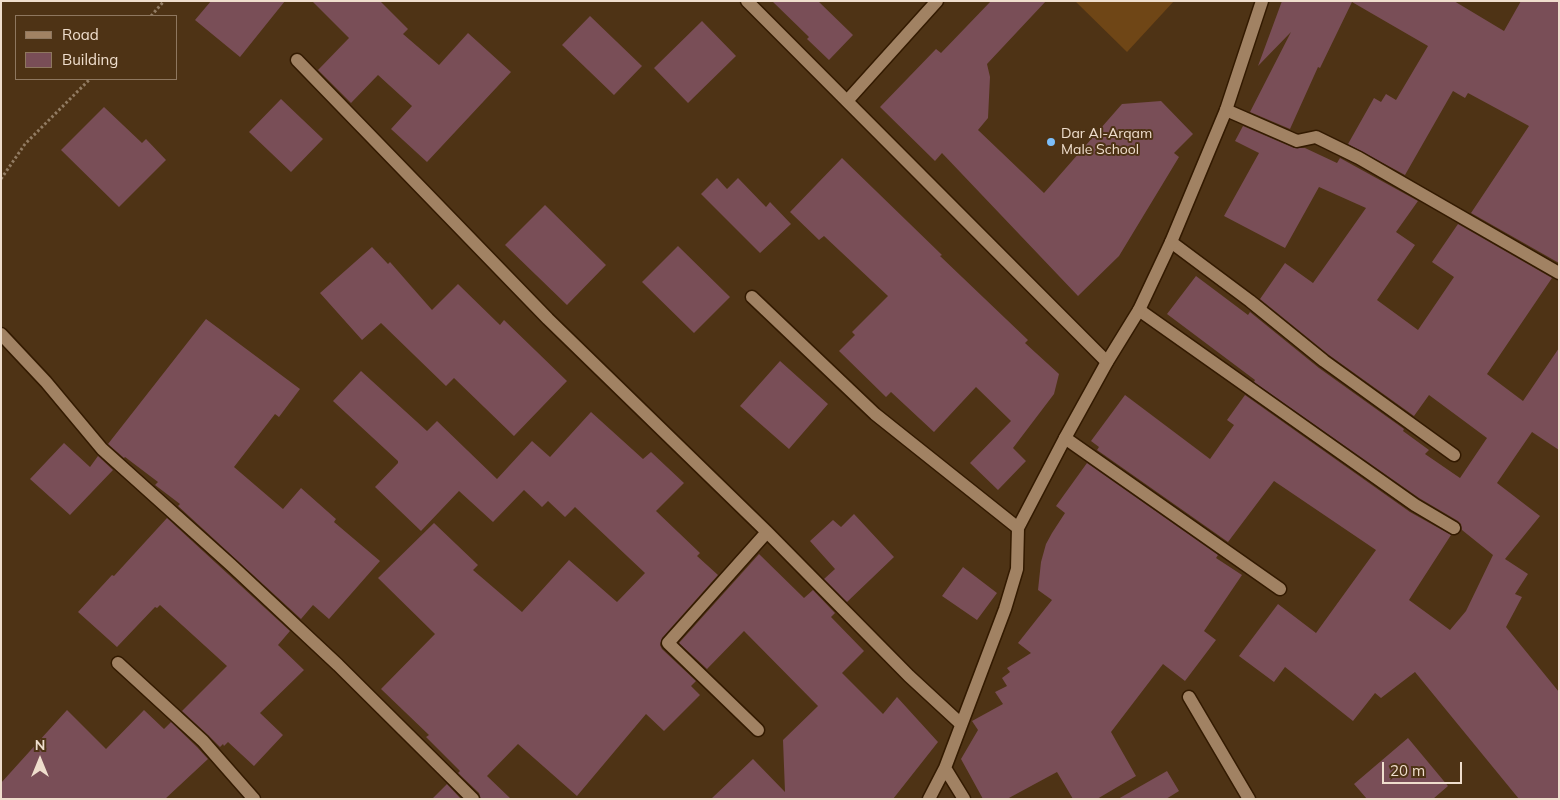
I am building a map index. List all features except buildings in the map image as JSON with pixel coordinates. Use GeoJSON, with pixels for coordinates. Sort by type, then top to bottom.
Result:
{"type":"FeatureCollection","features":[{"type":"Feature","properties":{"kind":"street"},"geometry":{"type":"LineString","coordinates":[[746,1],[1107,362]]}},
{"type":"Feature","properties":{"kind":"street"},"geometry":{"type":"LineString","coordinates":[[847,101],[937,1]]}},
{"type":"Feature","properties":{"kind":"street"},"geometry":{"type":"LineString","coordinates":[[929,799],[945,768],[1005,609],[1017,569],[1018,528],[1107,362],[1139,310],[1171,242],[1226,110],[1262,1]]}},
{"type":"Feature","properties":{"kind":"street"},"geometry":{"type":"LineString","coordinates":[[298,60],[548,319],[767,532],[909,676],[961,724]]}},
{"type":"Feature","properties":{"kind":"street"},"geometry":{"type":"LineString","coordinates":[[1226,110],[1297,141],[1316,138],[1359,158],[1559,273]]}},
{"type":"Feature","properties":{"kind":"street"},"geometry":{"type":"LineString","coordinates":[[1171,242],[1250,301],[1324,362],[1454,455]]}},
{"type":"Feature","properties":{"kind":"street"},"geometry":{"type":"LineString","coordinates":[[752,297],[875,414],[1018,528]]}},
{"type":"Feature","properties":{"kind":"street"},"geometry":{"type":"LineString","coordinates":[[1139,310],[1415,505],[1454,528]]}},
{"type":"Feature","properties":{"kind":"street"},"geometry":{"type":"LineString","coordinates":[[1,334],[46,382],[102,448],[338,664],[473,799]]}},
{"type":"Feature","properties":{"kind":"street"},"geometry":{"type":"LineString","coordinates":[[1065,438],[1280,589]]}},
{"type":"Feature","properties":{"kind":"street"},"geometry":{"type":"LineString","coordinates":[[758,730],[668,643],[767,532]]}},
{"type":"Feature","properties":{"kind":"street"},"geometry":{"type":"LineString","coordinates":[[118,663],[203,740],[254,799]]}},
{"type":"Feature","properties":{"kind":"street"},"geometry":{"type":"LineString","coordinates":[[1189,697],[1249,799]]}},
{"type":"Feature","properties":{"kind":"street"},"geometry":{"type":"LineString","coordinates":[[945,768],[964,799]]}},
{"type":"Feature","properties":{"kind":"path"},"geometry":{"type":"LineString","coordinates":[[152,15],[164,1]]}},
{"type":"Feature","properties":{"kind":"path"},"geometry":{"type":"LineString","coordinates":[[1,179],[25,144],[89,80]]}},
{"type":"Feature","properties":{"kind":"shaded area"},"geometry":{"type":"Polygon","coordinates":[[[1075,1],[1174,1],[1127,52],[1075,1]]]}},
{"type":"Feature","properties":{"kind":"place","name":"Dar Al-Arqam Male School"},"geometry":{"type":"Point","coordinates":[1051,142]}}]}
